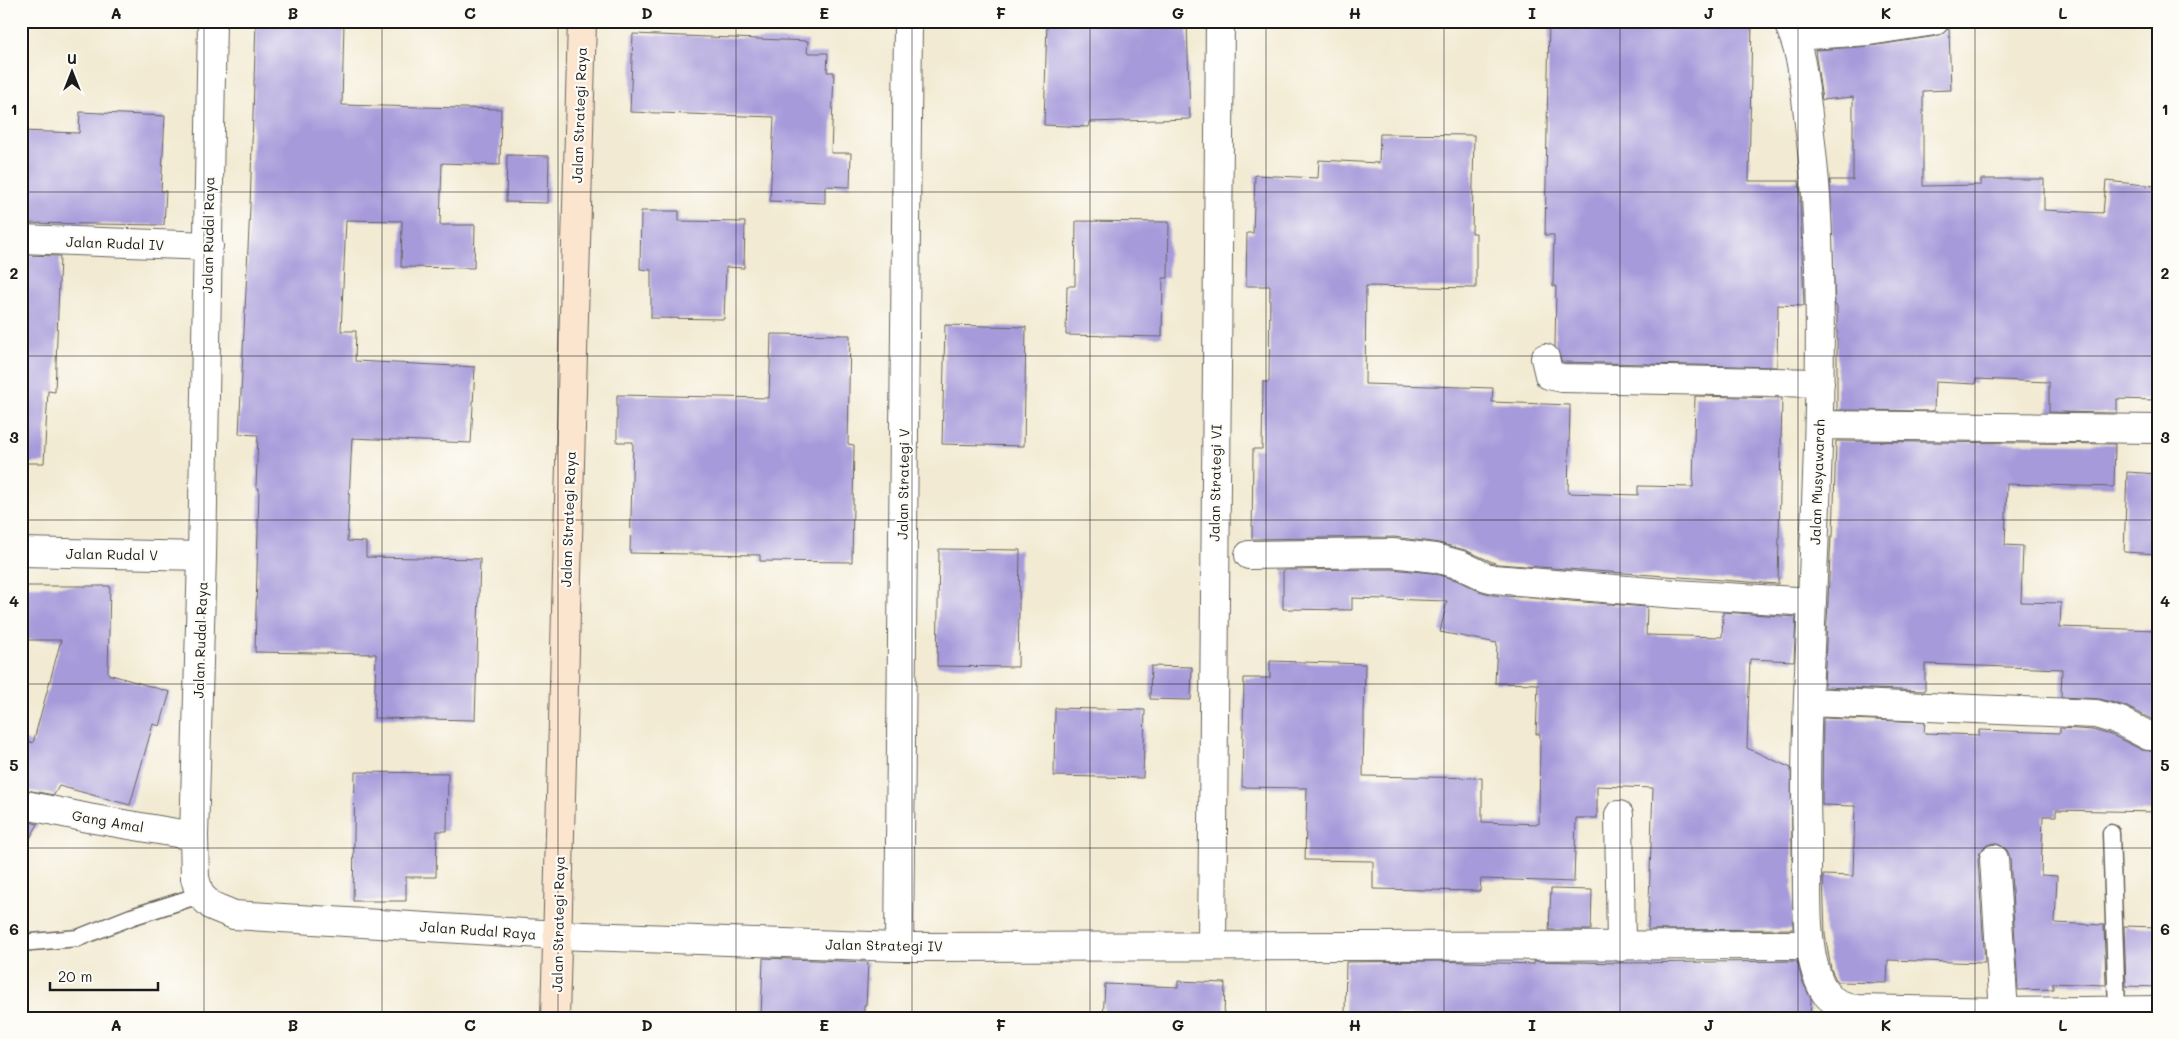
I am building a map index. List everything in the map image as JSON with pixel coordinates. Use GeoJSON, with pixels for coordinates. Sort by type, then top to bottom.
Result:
{"type":"FeatureCollection","features":[{"type":"Feature","properties":{"kind":"street","name":"Jalan Rudal Raya"},"geometry":{"type":"LineString","coordinates":[[212,21],[202,556],[194,836],[195,878],[200,895],[212,906],[234,915],[557,935]]}},
{"type":"Feature","properties":{"kind":"street","name":"Jalan Strategi Raya"},"geometry":{"type":"LineString","coordinates":[[556,1018],[582,21]]}},
{"type":"Feature","properties":{"kind":"street","name":"Jalan Strategi V"},"geometry":{"type":"LineString","coordinates":[[899,947],[908,21]]}},
{"type":"Feature","properties":{"kind":"street","name":"Jalan Strategi VI"},"geometry":{"type":"LineString","coordinates":[[1212,945],[1220,21]]}},
{"type":"Feature","properties":{"kind":"street"},"geometry":{"type":"LineString","coordinates":[[1791,28],[1870,31],[1935,21]]}},
{"type":"Feature","properties":{"kind":"street","name":"Jalan Musyawarah"},"geometry":{"type":"LineString","coordinates":[[1791,28],[1803,75],[1814,170],[1820,269],[1820,425],[1808,702],[1806,814],[1810,945],[1823,989],[1831,1000],[1856,1010],[2004,1012],[2158,1010]]}},
{"type":"Feature","properties":{"kind":"street","name":"Jalan Rudal IV"},"geometry":{"type":"LineString","coordinates":[[21,239],[208,246]]}},
{"type":"Feature","properties":{"kind":"street"},"geometry":{"type":"LineString","coordinates":[[1545,358],[1549,375],[1562,378],[1820,383]]}},
{"type":"Feature","properties":{"kind":"street"},"geometry":{"type":"LineString","coordinates":[[1820,425],[2158,429]]}},
{"type":"Feature","properties":{"kind":"street","name":"Jalan Rudal V"},"geometry":{"type":"LineString","coordinates":[[21,552],[202,556]]}},
{"type":"Feature","properties":{"kind":"street"},"geometry":{"type":"LineString","coordinates":[[1249,555],[1392,554],[1435,558],[1461,565],[1494,579],[1676,594],[1812,602]]}},
{"type":"Feature","properties":{"kind":"street"},"geometry":{"type":"LineString","coordinates":[[1808,702],[2096,714],[2120,721],[2149,736],[2158,736]]}},
{"type":"Feature","properties":{"kind":"street","name":"Gang Amal"},"geometry":{"type":"LineString","coordinates":[[21,804],[88,818],[194,836]]}},
{"type":"Feature","properties":{"kind":"street"},"geometry":{"type":"LineString","coordinates":[[1619,815],[1621,947]]}},
{"type":"Feature","properties":{"kind":"street"},"geometry":{"type":"LineString","coordinates":[[1994,860],[2004,1012]]}},
{"type":"Feature","properties":{"kind":"street","name":"Jalan Strategi IV"},"geometry":{"type":"LineString","coordinates":[[557,935],[899,947],[1212,945],[1621,947],[1810,945]]}},
{"type":"Feature","properties":{"kind":"lane"},"geometry":{"type":"LineString","coordinates":[[2111,833],[2117,1010]]}},
{"type":"Feature","properties":{"kind":"lane"},"geometry":{"type":"LineString","coordinates":[[21,943],[78,938],[131,917],[200,895]]}},
{"type":"Feature","properties":{"kind":"building"},"geometry":{"type":"Polygon","coordinates":[[[256,21],[344,21],[342,105],[501,109],[500,165],[442,163],[440,225],[475,225],[474,268],[401,267],[402,221],[346,220],[341,331],[356,331],[355,361],[475,367],[471,443],[352,438],[347,541],[366,542],[366,557],[480,559],[475,720],[374,718],[376,654],[255,652],[259,488],[256,488],[258,435],[239,434],[250,207],[256,21]]]}},
{"type":"Feature","properties":{"kind":"building"},"geometry":{"type":"Polygon","coordinates":[[[1047,21],[1187,21],[1190,119],[1089,122],[1088,127],[1044,125],[1047,21]]]}},
{"type":"Feature","properties":{"kind":"building"},"geometry":{"type":"Polygon","coordinates":[[[1549,21],[1752,21],[1749,181],[1799,181],[1804,306],[1778,305],[1777,367],[1562,362],[1555,347],[1556,286],[1553,286],[1554,235],[1545,235],[1549,21]]]}},
{"type":"Feature","properties":{"kind":"building"},"geometry":{"type":"Polygon","coordinates":[[[1948,29],[1951,90],[1923,91],[1923,186],[1981,185],[1981,179],[2044,179],[2044,210],[2103,213],[2106,181],[2155,186],[2155,192],[2158,192],[2158,379],[2154,379],[2153,400],[2117,399],[2117,413],[2049,412],[2049,382],[1976,379],[1976,384],[1935,382],[1934,411],[1837,410],[1837,306],[1835,306],[1830,180],[1853,180],[1853,97],[1822,100],[1815,50],[1871,46],[1937,36],[1948,29]]]}},
{"type":"Feature","properties":{"kind":"building"},"geometry":{"type":"Polygon","coordinates":[[[633,34],[808,41],[807,53],[828,53],[827,72],[834,72],[831,153],[851,153],[850,187],[825,186],[825,203],[770,201],[774,117],[630,112],[633,34]]]}},
{"type":"Feature","properties":{"kind":"building"},"geometry":{"type":"Polygon","coordinates":[[[80,112],[165,116],[161,191],[166,191],[164,225],[21,223],[21,131],[79,133],[80,112]]]}},
{"type":"Feature","properties":{"kind":"building"},"geometry":{"type":"Polygon","coordinates":[[[1380,134],[1474,135],[1472,233],[1476,233],[1476,288],[1366,286],[1365,384],[1493,388],[1492,402],[1570,405],[1568,493],[1638,495],[1638,486],[1693,487],[1695,396],[1782,398],[1778,584],[1497,564],[1465,550],[1439,543],[1394,537],[1252,539],[1253,449],[1262,449],[1263,382],[1269,382],[1270,286],[1246,286],[1247,233],[1253,233],[1255,175],[1318,178],[1319,160],[1379,163],[1380,134]]]}},
{"type":"Feature","properties":{"kind":"building"},"geometry":{"type":"Polygon","coordinates":[[[507,155],[549,156],[548,203],[506,202],[507,155]]]}},
{"type":"Feature","properties":{"kind":"building"},"geometry":{"type":"Polygon","coordinates":[[[641,211],[679,211],[679,221],[745,222],[744,268],[726,267],[724,319],[651,318],[651,270],[640,269],[641,211]]]}},
{"type":"Feature","properties":{"kind":"building"},"geometry":{"type":"Polygon","coordinates":[[[1076,221],[1169,222],[1168,278],[1163,278],[1162,337],[1066,335],[1067,286],[1075,286],[1076,221]]]}},
{"type":"Feature","properties":{"kind":"building"},"geometry":{"type":"Polygon","coordinates":[[[21,255],[60,256],[55,392],[48,391],[44,463],[21,463],[21,255]]]}},
{"type":"Feature","properties":{"kind":"building"},"geometry":{"type":"Polygon","coordinates":[[[945,325],[1026,327],[1024,446],[942,444],[945,325]]]}},
{"type":"Feature","properties":{"kind":"building"},"geometry":{"type":"Polygon","coordinates":[[[771,334],[850,335],[848,444],[854,445],[852,562],[760,561],[760,555],[630,553],[633,442],[617,442],[617,395],[769,398],[771,334]]]}},
{"type":"Feature","properties":{"kind":"building"},"geometry":{"type":"Polygon","coordinates":[[[1836,441],[2115,444],[2114,487],[2007,484],[2005,545],[2023,546],[2021,602],[2061,603],[2060,627],[2158,630],[2158,720],[2153,720],[2125,706],[2100,699],[2061,697],[2062,669],[1925,664],[1925,691],[1824,687],[1831,536],[1833,536],[1836,441]]]}},
{"type":"Feature","properties":{"kind":"building"},"geometry":{"type":"Polygon","coordinates":[[[2127,472],[2158,474],[2158,554],[2124,552],[2127,472]]]}},
{"type":"Feature","properties":{"kind":"building"},"geometry":{"type":"Polygon","coordinates":[[[939,549],[1020,550],[1018,667],[937,666],[939,549]]]}},
{"type":"Feature","properties":{"kind":"building"},"geometry":{"type":"Polygon","coordinates":[[[1391,569],[1432,573],[1456,580],[1479,591],[1493,595],[1647,607],[1646,635],[1722,637],[1723,612],[1796,617],[1794,661],[1750,659],[1747,748],[1791,768],[1793,929],[1648,930],[1653,788],[1597,786],[1597,818],[1576,818],[1574,882],[1481,879],[1480,891],[1373,889],[1373,861],[1305,860],[1307,788],[1242,787],[1244,678],[1270,678],[1270,661],[1365,664],[1363,776],[1482,778],[1482,822],[1539,824],[1540,734],[1536,734],[1538,684],[1495,683],[1497,643],[1440,632],[1447,601],[1352,598],[1352,610],[1283,609],[1283,570],[1391,569]]]}},
{"type":"Feature","properties":{"kind":"building"},"geometry":{"type":"Polygon","coordinates":[[[22,586],[110,586],[108,674],[170,692],[160,726],[153,724],[130,805],[59,786],[54,795],[21,789],[21,738],[33,743],[61,640],[21,640],[22,586]]]}},
{"type":"Feature","properties":{"kind":"building"},"geometry":{"type":"Polygon","coordinates":[[[1151,666],[1192,667],[1191,700],[1150,699],[1151,666]]]}},
{"type":"Feature","properties":{"kind":"building"},"geometry":{"type":"Polygon","coordinates":[[[1055,708],[1145,710],[1143,778],[1054,776],[1055,708]]]}},
{"type":"Feature","properties":{"kind":"building"},"geometry":{"type":"Polygon","coordinates":[[[1823,718],[1925,722],[1924,733],[1979,735],[1979,730],[2060,733],[2060,728],[2093,730],[2114,736],[2142,750],[2158,752],[2158,812],[2056,810],[2056,816],[2043,816],[2041,875],[2057,876],[2055,923],[2104,925],[2106,985],[2053,983],[2053,989],[2018,990],[2010,858],[2007,850],[1993,843],[1985,846],[1978,860],[1985,963],[1888,960],[1887,983],[1837,982],[1831,969],[1825,934],[1823,875],[1853,876],[1855,806],[1822,805],[1823,718]]]}},
{"type":"Feature","properties":{"kind":"building"},"geometry":{"type":"Polygon","coordinates":[[[355,772],[448,773],[447,831],[437,831],[436,877],[406,877],[406,901],[353,901],[355,772]]]}},
{"type":"Feature","properties":{"kind":"building"},"geometry":{"type":"Polygon","coordinates":[[[21,820],[38,824],[21,854],[21,820]]]}},
{"type":"Feature","properties":{"kind":"building"},"geometry":{"type":"Polygon","coordinates":[[[1551,889],[1592,890],[1591,930],[1549,930],[1551,889]]]}},
{"type":"Feature","properties":{"kind":"building"},"geometry":{"type":"Polygon","coordinates":[[[2124,926],[2158,927],[2158,987],[2126,986],[2124,926]]]}},
{"type":"Feature","properties":{"kind":"building"},"geometry":{"type":"Polygon","coordinates":[[[763,958],[868,962],[864,1018],[761,1018],[763,958]]]}},
{"type":"Feature","properties":{"kind":"building"},"geometry":{"type":"Polygon","coordinates":[[[1437,961],[1534,964],[1534,961],[1621,963],[1797,961],[1802,980],[1811,999],[1810,1018],[1690,1018],[1587,1014],[1587,1018],[1345,1015],[1346,962],[1437,961]]]}},
{"type":"Feature","properties":{"kind":"building"},"geometry":{"type":"Polygon","coordinates":[[[1178,981],[1225,983],[1224,1018],[1103,1018],[1105,984],[1178,987],[1178,981]]]}}]}
